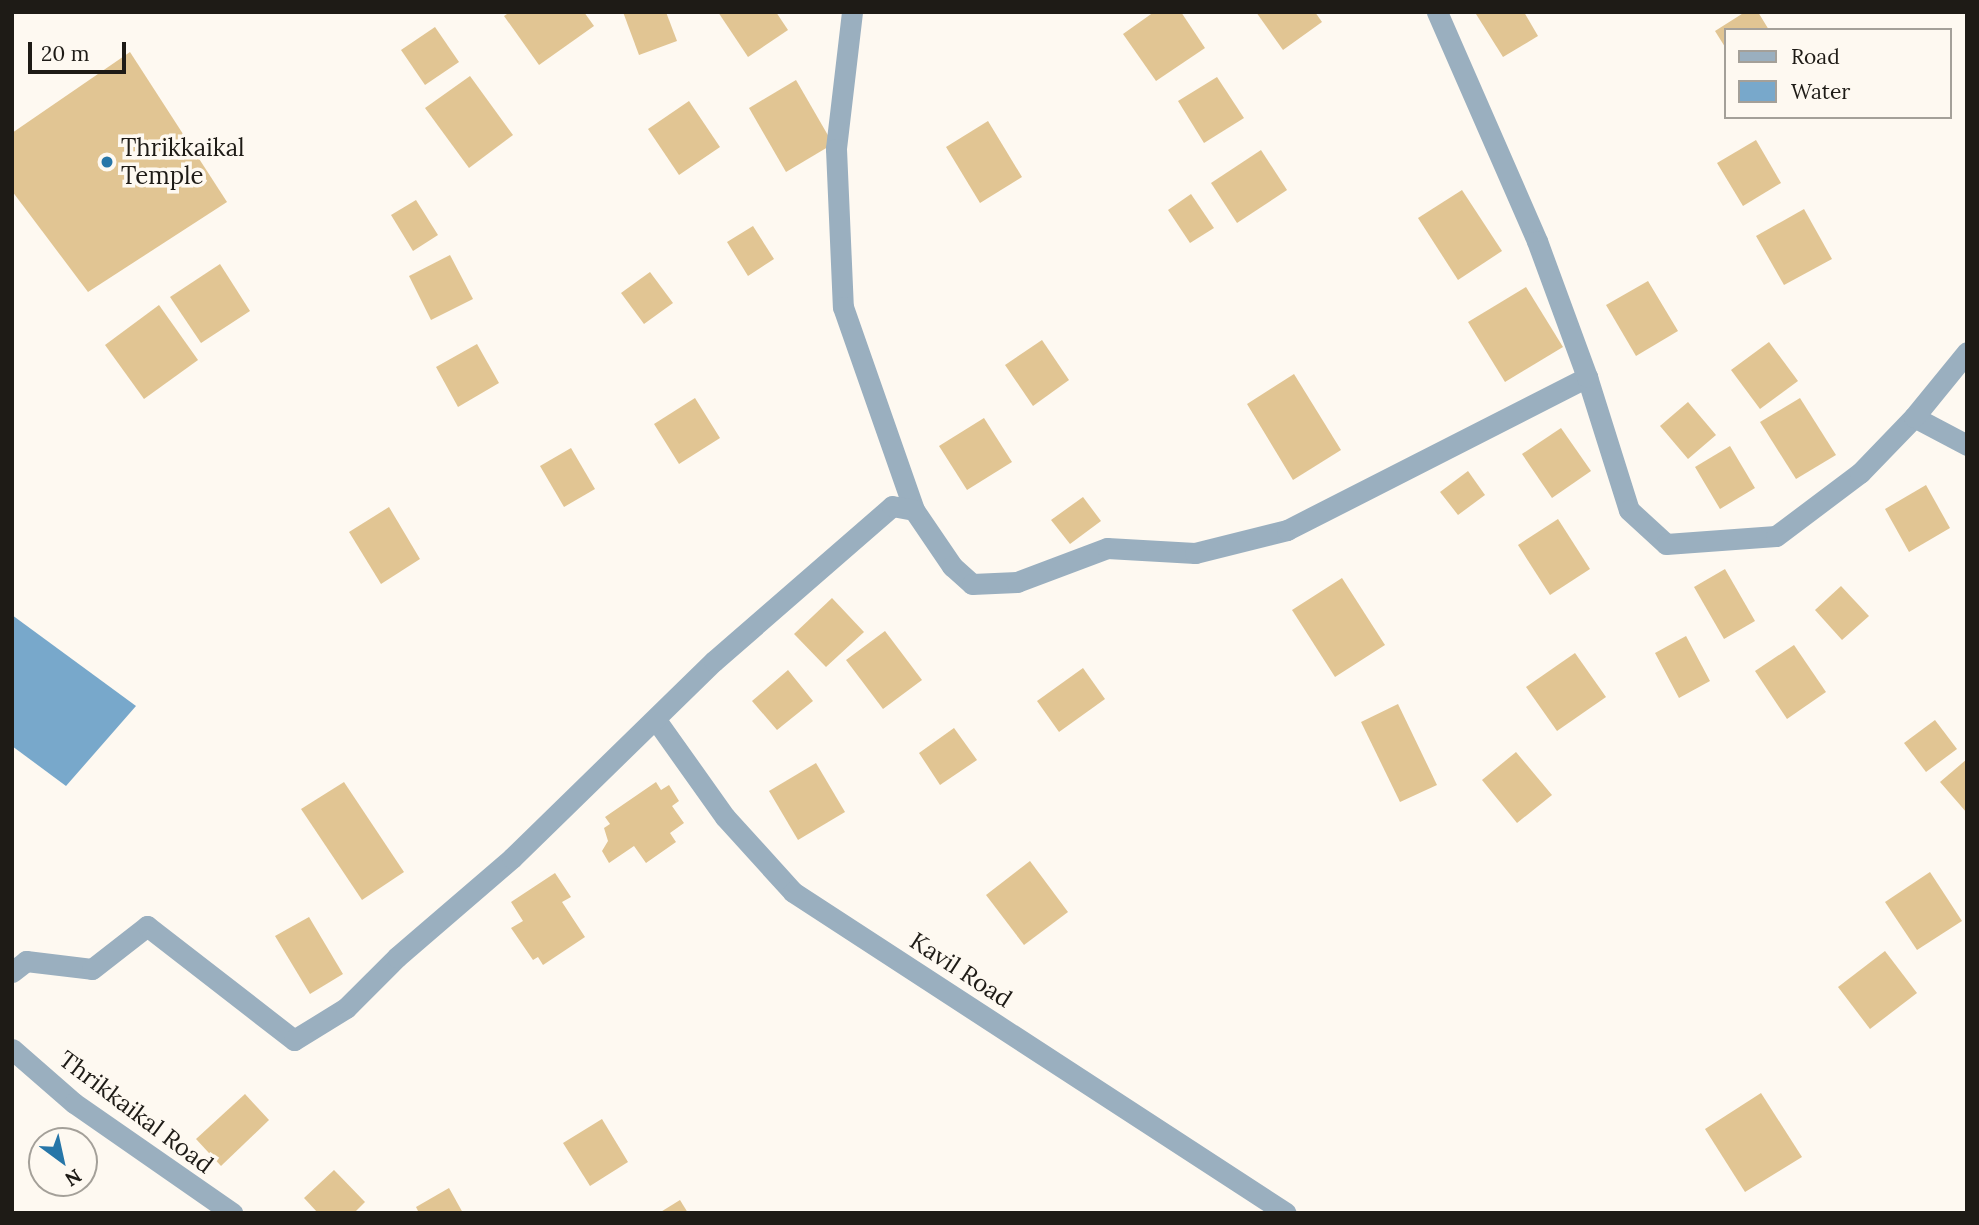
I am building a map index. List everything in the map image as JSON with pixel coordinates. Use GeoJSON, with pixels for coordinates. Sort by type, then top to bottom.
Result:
{"type":"FeatureCollection","features":[{"type":"Feature","properties":{"kind":"street"},"geometry":{"type":"LineString","coordinates":[[852,12],[836,149],[843,307],[914,510],[952,566],[972,584],[1017,582],[1107,548],[1195,553],[1287,530],[1587,377]]}},
{"type":"Feature","properties":{"kind":"street"},"geometry":{"type":"LineString","coordinates":[[1437,12],[1537,241],[1587,377],[1629,510],[1666,544],[1776,536],[1860,473],[1914,416],[1967,352]]}},
{"type":"Feature","properties":{"kind":"street"},"geometry":{"type":"LineString","coordinates":[[1914,416],[1967,444]]}},
{"type":"Feature","properties":{"kind":"street"},"geometry":{"type":"LineString","coordinates":[[12,972],[26,961],[92,969],[147,926],[294,1040],[346,1009],[656,720],[714,661],[892,506],[914,510]]}},
{"type":"Feature","properties":{"kind":"street","name":"Kavil Road"},"geometry":{"type":"LineString","coordinates":[[656,720],[725,817],[793,892],[1286,1213]]}},
{"type":"Feature","properties":{"kind":"street","name":"Thrikkaikal Road"},"geometry":{"type":"LineString","coordinates":[[12,1049],[74,1103],[232,1213]]}},
{"type":"Feature","properties":{"kind":"water"},"geometry":{"type":"Polygon","coordinates":[[[12,615],[136,706],[66,786],[12,746],[12,615]]]}},
{"type":"Feature","properties":{"kind":"building"},"geometry":{"type":"Polygon","coordinates":[[[510,12],[584,12],[594,26],[539,65],[504,16],[510,12]]]}},
{"type":"Feature","properties":{"kind":"building"},"geometry":{"type":"Polygon","coordinates":[[[623,12],[666,12],[677,41],[639,55],[623,12]]]}},
{"type":"Feature","properties":{"kind":"building"},"geometry":{"type":"Polygon","coordinates":[[[718,12],[776,12],[788,30],[748,57],[718,12]]]}},
{"type":"Feature","properties":{"kind":"building"},"geometry":{"type":"Polygon","coordinates":[[[1154,12],[1181,12],[1205,48],[1156,81],[1123,34],[1154,12]]]}},
{"type":"Feature","properties":{"kind":"building"},"geometry":{"type":"Polygon","coordinates":[[[1256,12],[1315,12],[1322,22],[1283,50],[1256,12]]]}},
{"type":"Feature","properties":{"kind":"building"},"geometry":{"type":"Polygon","coordinates":[[[1524,12],[1538,36],[1503,57],[1476,14],[1524,12]]]}},
{"type":"Feature","properties":{"kind":"building"},"geometry":{"type":"Polygon","coordinates":[[[1745,12],[1758,12],[1768,28],[1724,28],[1724,45],[1715,31],[1745,12]]]}},
{"type":"Feature","properties":{"kind":"building"},"geometry":{"type":"Polygon","coordinates":[[[435,27],[459,62],[425,85],[401,50],[435,27]]]}},
{"type":"Feature","properties":{"kind":"building","name":"Thrikkaikal Temple"},"geometry":{"type":"Polygon","coordinates":[[[130,52],[227,202],[88,292],[12,191],[12,133],[130,52]]]}},
{"type":"Feature","properties":{"kind":"building"},"geometry":{"type":"Polygon","coordinates":[[[470,76],[513,135],[469,168],[425,108],[470,76]]]}},
{"type":"Feature","properties":{"kind":"building"},"geometry":{"type":"Polygon","coordinates":[[[1217,77],[1244,118],[1204,143],[1178,101],[1217,77]]]}},
{"type":"Feature","properties":{"kind":"building"},"geometry":{"type":"Polygon","coordinates":[[[796,80],[833,144],[786,172],[749,108],[796,80]]]}},
{"type":"Feature","properties":{"kind":"building"},"geometry":{"type":"Polygon","coordinates":[[[689,101],[720,147],[679,175],[648,129],[689,101]]]}},
{"type":"Feature","properties":{"kind":"building"},"geometry":{"type":"Polygon","coordinates":[[[988,121],[1022,177],[980,203],[946,147],[988,121]]]}},
{"type":"Feature","properties":{"kind":"building"},"geometry":{"type":"Polygon","coordinates":[[[1756,140],[1781,183],[1743,206],[1717,163],[1756,140]]]}},
{"type":"Feature","properties":{"kind":"building"},"geometry":{"type":"Polygon","coordinates":[[[1261,150],[1287,190],[1237,223],[1211,183],[1261,150]]]}},
{"type":"Feature","properties":{"kind":"building"},"geometry":{"type":"Polygon","coordinates":[[[1462,190],[1502,251],[1458,280],[1418,218],[1462,190]]]}},
{"type":"Feature","properties":{"kind":"building"},"geometry":{"type":"Polygon","coordinates":[[[1191,194],[1214,228],[1190,243],[1168,210],[1191,194]]]}},
{"type":"Feature","properties":{"kind":"building"},"geometry":{"type":"Polygon","coordinates":[[[416,200],[438,235],[413,251],[391,215],[416,200]]]}},
{"type":"Feature","properties":{"kind":"building"},"geometry":{"type":"Polygon","coordinates":[[[1804,209],[1832,259],[1784,285],[1756,236],[1804,209]]]}},
{"type":"Feature","properties":{"kind":"building"},"geometry":{"type":"Polygon","coordinates":[[[753,226],[774,259],[748,276],[727,242],[753,226]]]}},
{"type":"Feature","properties":{"kind":"building"},"geometry":{"type":"Polygon","coordinates":[[[450,255],[473,299],[431,320],[409,276],[450,255]]]}},
{"type":"Feature","properties":{"kind":"building"},"geometry":{"type":"Polygon","coordinates":[[[220,264],[250,311],[201,343],[170,297],[220,264]]]}},
{"type":"Feature","properties":{"kind":"building"},"geometry":{"type":"Polygon","coordinates":[[[650,272],[673,303],[644,324],[621,293],[650,272]]]}},
{"type":"Feature","properties":{"kind":"building"},"geometry":{"type":"Polygon","coordinates":[[[1648,281],[1678,331],[1636,356],[1606,305],[1648,281]]]}},
{"type":"Feature","properties":{"kind":"building"},"geometry":{"type":"Polygon","coordinates":[[[1526,287],[1563,347],[1505,382],[1468,322],[1526,287]]]}},
{"type":"Feature","properties":{"kind":"building"},"geometry":{"type":"Polygon","coordinates":[[[159,305],[198,360],[144,399],[105,345],[159,305]]]}},
{"type":"Feature","properties":{"kind":"building"},"geometry":{"type":"Polygon","coordinates":[[[1042,340],[1069,380],[1033,406],[1005,365],[1042,340]]]}},
{"type":"Feature","properties":{"kind":"building"},"geometry":{"type":"Polygon","coordinates":[[[1769,342],[1798,381],[1760,409],[1731,370],[1769,342]]]}},
{"type":"Feature","properties":{"kind":"building"},"geometry":{"type":"Polygon","coordinates":[[[477,344],[499,383],[458,407],[436,367],[477,344]]]}},
{"type":"Feature","properties":{"kind":"building"},"geometry":{"type":"Polygon","coordinates":[[[1294,374],[1341,450],[1293,480],[1247,404],[1294,374]]]}},
{"type":"Feature","properties":{"kind":"building"},"geometry":{"type":"Polygon","coordinates":[[[695,398],[720,438],[679,464],[654,424],[695,398]]]}},
{"type":"Feature","properties":{"kind":"building"},"geometry":{"type":"Polygon","coordinates":[[[1800,398],[1836,455],[1796,479],[1760,422],[1800,398]]]}},
{"type":"Feature","properties":{"kind":"building"},"geometry":{"type":"Polygon","coordinates":[[[1688,402],[1716,435],[1688,459],[1660,426],[1688,402]]]}},
{"type":"Feature","properties":{"kind":"building"},"geometry":{"type":"Polygon","coordinates":[[[984,418],[1012,462],[967,490],[939,446],[984,418]]]}},
{"type":"Feature","properties":{"kind":"building"},"geometry":{"type":"Polygon","coordinates":[[[1561,428],[1591,471],[1552,498],[1522,454],[1561,428]]]}},
{"type":"Feature","properties":{"kind":"building"},"geometry":{"type":"Polygon","coordinates":[[[1730,446],[1755,488],[1720,509],[1695,467],[1730,446]]]}},
{"type":"Feature","properties":{"kind":"building"},"geometry":{"type":"Polygon","coordinates":[[[571,448],[595,489],[564,507],[540,466],[571,448]]]}},
{"type":"Feature","properties":{"kind":"building"},"geometry":{"type":"Polygon","coordinates":[[[1468,471],[1485,495],[1458,515],[1440,492],[1468,471]]]}},
{"type":"Feature","properties":{"kind":"building"},"geometry":{"type":"Polygon","coordinates":[[[1926,485],[1950,528],[1909,552],[1885,509],[1926,485]]]}},
{"type":"Feature","properties":{"kind":"building"},"geometry":{"type":"Polygon","coordinates":[[[1083,497],[1101,521],[1070,544],[1051,520],[1083,497]]]}},
{"type":"Feature","properties":{"kind":"building"},"geometry":{"type":"Polygon","coordinates":[[[389,507],[420,559],[381,584],[349,532],[389,507]]]}},
{"type":"Feature","properties":{"kind":"building"},"geometry":{"type":"Polygon","coordinates":[[[1558,519],[1590,569],[1550,595],[1518,545],[1558,519]]]}},
{"type":"Feature","properties":{"kind":"building"},"geometry":{"type":"Polygon","coordinates":[[[1725,569],[1755,621],[1724,639],[1694,587],[1725,569]]]}},
{"type":"Feature","properties":{"kind":"building"},"geometry":{"type":"Polygon","coordinates":[[[1342,578],[1385,645],[1335,677],[1292,610],[1342,578]]]}},
{"type":"Feature","properties":{"kind":"building"},"geometry":{"type":"Polygon","coordinates":[[[1841,586],[1869,616],[1842,640],[1815,610],[1841,586]]]}},
{"type":"Feature","properties":{"kind":"building"},"geometry":{"type":"Polygon","coordinates":[[[832,598],[864,632],[826,667],[794,634],[832,598]]]}},
{"type":"Feature","properties":{"kind":"building"},"geometry":{"type":"Polygon","coordinates":[[[885,631],[922,680],[883,709],[846,660],[885,631]]]}},
{"type":"Feature","properties":{"kind":"building"},"geometry":{"type":"Polygon","coordinates":[[[1686,636],[1710,681],[1679,698],[1655,653],[1686,636]]]}},
{"type":"Feature","properties":{"kind":"building"},"geometry":{"type":"Polygon","coordinates":[[[1794,645],[1826,692],[1787,719],[1755,671],[1794,645]]]}},
{"type":"Feature","properties":{"kind":"building"},"geometry":{"type":"Polygon","coordinates":[[[1575,653],[1606,697],[1557,731],[1526,687],[1575,653]]]}},
{"type":"Feature","properties":{"kind":"building"},"geometry":{"type":"Polygon","coordinates":[[[1083,668],[1105,699],[1059,732],[1037,701],[1083,668]]]}},
{"type":"Feature","properties":{"kind":"building"},"geometry":{"type":"Polygon","coordinates":[[[788,670],[813,701],[777,730],[752,701],[788,670]]]}},
{"type":"Feature","properties":{"kind":"building"},"geometry":{"type":"Polygon","coordinates":[[[1398,704],[1437,785],[1400,802],[1361,722],[1398,704]]]}},
{"type":"Feature","properties":{"kind":"building"},"geometry":{"type":"Polygon","coordinates":[[[1935,720],[1957,749],[1926,772],[1904,743],[1935,720]]]}},
{"type":"Feature","properties":{"kind":"building"},"geometry":{"type":"Polygon","coordinates":[[[954,728],[977,760],[940,785],[919,753],[954,728]]]}},
{"type":"Feature","properties":{"kind":"building"},"geometry":{"type":"Polygon","coordinates":[[[1516,752],[1552,795],[1517,823],[1482,780],[1516,752]]]}},
{"type":"Feature","properties":{"kind":"building"},"geometry":{"type":"Polygon","coordinates":[[[1967,759],[1967,813],[1940,782],[1967,759]]]}},
{"type":"Feature","properties":{"kind":"building"},"geometry":{"type":"Polygon","coordinates":[[[816,763],[845,812],[798,840],[769,791],[816,763]]]}},
{"type":"Feature","properties":{"kind":"building"},"geometry":{"type":"Polygon","coordinates":[[[344,782],[404,872],[362,900],[301,809],[344,782]]]}},
{"type":"Feature","properties":{"kind":"building"},"geometry":{"type":"Polygon","coordinates":[[[656,782],[661,790],[669,785],[679,801],[672,806],[684,823],[670,833],[676,842],[646,863],[634,846],[609,863],[602,851],[608,841],[604,828],[610,824],[605,817],[656,782]]]}},
{"type":"Feature","properties":{"kind":"building"},"geometry":{"type":"Polygon","coordinates":[[[1030,861],[1068,912],[1024,945],[986,895],[1030,861]]]}},
{"type":"Feature","properties":{"kind":"building"},"geometry":{"type":"Polygon","coordinates":[[[1930,872],[1962,921],[1917,950],[1885,902],[1930,872]]]}},
{"type":"Feature","properties":{"kind":"building"},"geometry":{"type":"Polygon","coordinates":[[[555,873],[571,897],[562,902],[585,937],[543,965],[538,957],[533,960],[511,928],[523,921],[511,902],[555,873]]]}},
{"type":"Feature","properties":{"kind":"building"},"geometry":{"type":"Polygon","coordinates":[[[309,917],[343,974],[310,994],[275,936],[309,917]]]}},
{"type":"Feature","properties":{"kind":"building"},"geometry":{"type":"Polygon","coordinates":[[[1885,951],[1917,993],[1870,1029],[1838,987],[1885,951]]]}},
{"type":"Feature","properties":{"kind":"building"},"geometry":{"type":"Polygon","coordinates":[[[1761,1093],[1802,1157],[1745,1192],[1705,1129],[1761,1093]]]}},
{"type":"Feature","properties":{"kind":"building"},"geometry":{"type":"Polygon","coordinates":[[[245,1094],[269,1120],[221,1166],[196,1139],[245,1094]]]}},
{"type":"Feature","properties":{"kind":"building"},"geometry":{"type":"Polygon","coordinates":[[[602,1119],[628,1162],[590,1186],[563,1143],[602,1119]]]}},
{"type":"Feature","properties":{"kind":"building"},"geometry":{"type":"Polygon","coordinates":[[[334,1170],[365,1202],[354,1213],[318,1213],[304,1198],[334,1170]]]}},
{"type":"Feature","properties":{"kind":"building"},"geometry":{"type":"Polygon","coordinates":[[[449,1188],[463,1213],[419,1213],[416,1207],[449,1188]]]}},
{"type":"Feature","properties":{"kind":"building"},"geometry":{"type":"Polygon","coordinates":[[[680,1200],[688,1213],[659,1213],[680,1200]]]}},
{"type":"Feature","properties":{"kind":"place","name":"Thrikkaikal Temple"},"geometry":{"type":"Point","coordinates":[107,162]}}]}
